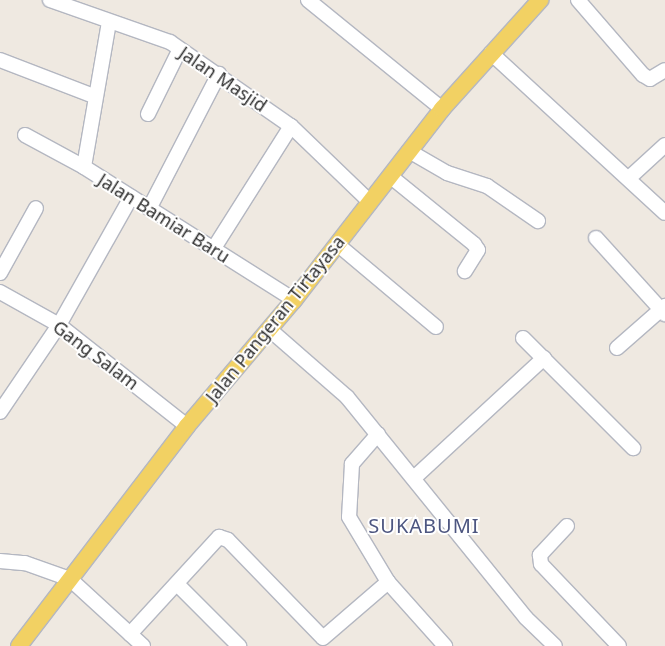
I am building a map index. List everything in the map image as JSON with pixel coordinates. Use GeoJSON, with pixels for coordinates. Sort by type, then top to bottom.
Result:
{"type":"FeatureCollection","features":[{"type":"Feature","properties":{"kind":"main road","name":"Jalan Pangeran Tirtayasa"},"geometry":{"type":"LineString","coordinates":[[19,646],[187,426],[294,300],[442,109],[540,0]]}},
{"type":"Feature","properties":{"kind":"street"},"geometry":{"type":"LineString","coordinates":[[308,0],[442,109]]}},
{"type":"Feature","properties":{"kind":"street"},"geometry":{"type":"LineString","coordinates":[[578,0],[643,74],[650,79],[665,70]]}},
{"type":"Feature","properties":{"kind":"street","name":"Jalan Masjid"},"geometry":{"type":"LineString","coordinates":[[55,1],[180,49],[219,74],[291,126],[370,202]]}},
{"type":"Feature","properties":{"kind":"street","name":"Jalan Bamiar Baru"},"geometry":{"type":"LineString","coordinates":[[109,22],[94,96],[84,167],[150,207],[294,300]]}},
{"type":"Feature","properties":{"kind":"street"},"geometry":{"type":"LineString","coordinates":[[148,114],[180,49]]}},
{"type":"Feature","properties":{"kind":"street"},"geometry":{"type":"LineString","coordinates":[[491,53],[665,213]]}},
{"type":"Feature","properties":{"kind":"street"},"geometry":{"type":"LineString","coordinates":[[0,60],[94,96]]}},
{"type":"Feature","properties":{"kind":"street"},"geometry":{"type":"LineString","coordinates":[[150,207],[219,74]]}},
{"type":"Feature","properties":{"kind":"street"},"geometry":{"type":"LineString","coordinates":[[214,248],[291,126]]}},
{"type":"Feature","properties":{"kind":"street"},"geometry":{"type":"LineString","coordinates":[[24,135],[84,167]]}},
{"type":"Feature","properties":{"kind":"street"},"geometry":{"type":"LineString","coordinates":[[629,178],[665,144]]}},
{"type":"Feature","properties":{"kind":"street"},"geometry":{"type":"LineString","coordinates":[[409,151],[447,173],[487,186],[538,222]]}},
{"type":"Feature","properties":{"kind":"street"},"geometry":{"type":"LineString","coordinates":[[390,176],[474,244],[478,250],[465,270]]}},
{"type":"Feature","properties":{"kind":"street"},"geometry":{"type":"LineString","coordinates":[[0,412],[59,325],[131,197]]}},
{"type":"Feature","properties":{"kind":"street"},"geometry":{"type":"LineString","coordinates":[[0,273],[36,208]]}},
{"type":"Feature","properties":{"kind":"street"},"geometry":{"type":"LineString","coordinates":[[596,238],[664,310],[617,348]]}},
{"type":"Feature","properties":{"kind":"street"},"geometry":{"type":"LineString","coordinates":[[337,244],[436,327]]}},
{"type":"Feature","properties":{"kind":"street","name":"Gang Salam"},"geometry":{"type":"LineString","coordinates":[[0,292],[59,325],[187,426]]}},
{"type":"Feature","properties":{"kind":"street"},"geometry":{"type":"LineString","coordinates":[[269,329],[347,397],[414,478],[472,554],[554,646]]}},
{"type":"Feature","properties":{"kind":"street"},"geometry":{"type":"LineString","coordinates":[[523,338],[633,448]]}},
{"type":"Feature","properties":{"kind":"street"},"geometry":{"type":"LineString","coordinates":[[414,478],[544,358]]}},
{"type":"Feature","properties":{"kind":"street"},"geometry":{"type":"LineString","coordinates":[[378,434],[352,464],[349,517],[388,582],[445,646]]}},
{"type":"Feature","properties":{"kind":"street"},"geometry":{"type":"LineString","coordinates":[[567,526],[540,555],[541,564],[616,645]]}},
{"type":"Feature","properties":{"kind":"street"},"geometry":{"type":"LineString","coordinates":[[130,634],[216,539],[224,538],[323,638],[388,582]]}},
{"type":"Feature","properties":{"kind":"street"},"geometry":{"type":"LineString","coordinates":[[0,561],[25,563],[70,579],[143,646]]}},
{"type":"Feature","properties":{"kind":"street"},"geometry":{"type":"LineString","coordinates":[[177,584],[239,646]]}},
{"type":"Feature","properties":{"kind":"district","name":"SUKABUMI"},"geometry":{"type":"Point","coordinates":[424,525]}}]}
